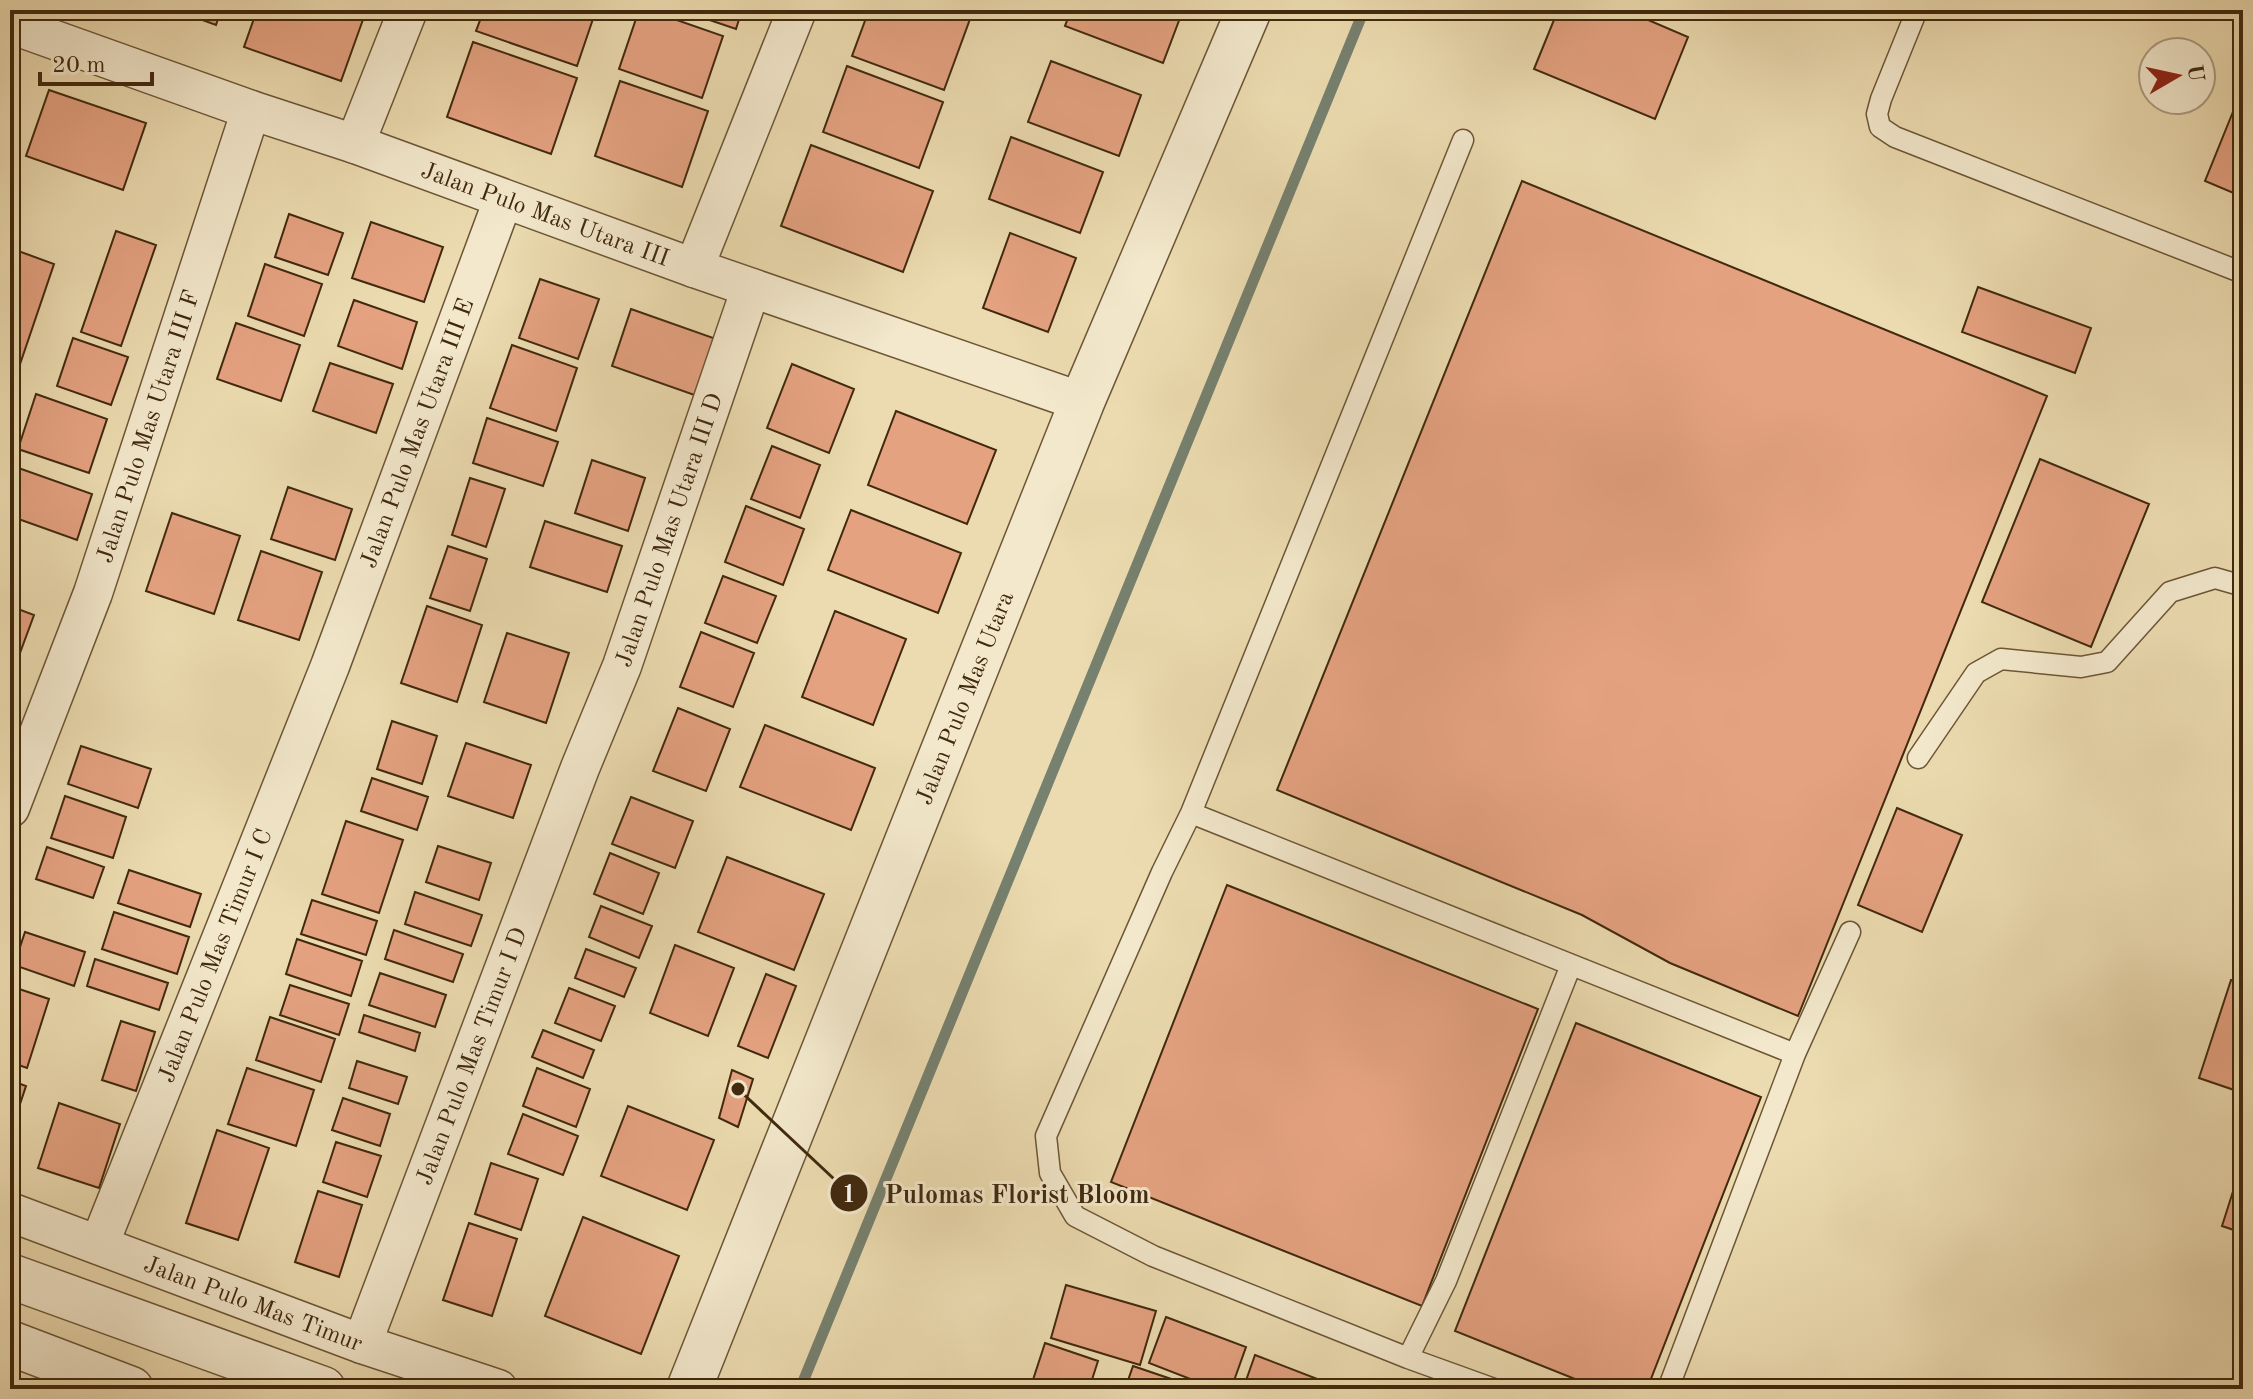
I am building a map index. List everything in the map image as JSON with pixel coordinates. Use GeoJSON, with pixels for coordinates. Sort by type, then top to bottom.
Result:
{"type":"FeatureCollection","features":[{"type":"Feature","properties":{"kind":"street"},"geometry":{"type":"LineString","coordinates":[[355,144],[408,10]]}},
{"type":"Feature","properties":{"kind":"street"},"geometry":{"type":"LineString","coordinates":[[694,268],[797,10]]}},
{"type":"Feature","properties":{"kind":"street","name":"Jalan Pulo Mas Utara"},"geometry":{"type":"LineString","coordinates":[[689,1389],[1082,402],[1249,10]]}},
{"type":"Feature","properties":{"kind":"street","name":"Jalan Pulo Mas Utara III"},"geometry":{"type":"LineString","coordinates":[[12,21],[503,200],[1082,402]]}},
{"type":"Feature","properties":{"kind":"street","name":"Jalan Pulo Mas Utara III F"},"geometry":{"type":"LineString","coordinates":[[10,808],[34,739],[93,593],[251,110]]}},
{"type":"Feature","properties":{"kind":"street","name":"Jalan Pulo Mas Utara III E"},"geometry":{"type":"LineString","coordinates":[[330,666],[503,200]]}},
{"type":"Feature","properties":{"kind":"street","name":"Jalan Pulo Mas Utara III D"},"geometry":{"type":"LineString","coordinates":[[580,768],[622,666],[751,288]]}},
{"type":"Feature","properties":{"kind":"street","name":"Jalan Pulo Mas Timur I C"},"geometry":{"type":"LineString","coordinates":[[99,1245],[330,666]]}},
{"type":"Feature","properties":{"kind":"street","name":"Jalan Pulo Mas Timur I D"},"geometry":{"type":"LineString","coordinates":[[362,1344],[580,768]]}},
{"type":"Feature","properties":{"kind":"street","name":"Jalan Pulo Mas Timur"},"geometry":{"type":"LineString","coordinates":[[10,1212],[362,1344],[498,1389]]}},
{"type":"Feature","properties":{"kind":"street"},"geometry":{"type":"LineString","coordinates":[[10,1276],[323,1389]]}},
{"type":"Feature","properties":{"kind":"street"},"geometry":{"type":"LineString","coordinates":[[10,1343],[112,1386]]}},
{"type":"Feature","properties":{"kind":"lane"},"geometry":{"type":"LineString","coordinates":[[1917,10],[1881,99],[1877,114],[1880,127],[1895,137],[2243,273]]}},
{"type":"Feature","properties":{"kind":"lane"},"geometry":{"type":"LineString","coordinates":[[1463,140],[1191,813],[1046,1136],[1050,1173],[1075,1216],[1153,1256],[1494,1389]]}},
{"type":"Feature","properties":{"kind":"lane"},"geometry":{"type":"LineString","coordinates":[[1918,758],[1976,673],[2001,659],[2081,667],[2107,662],[2170,592],[2215,578],[2243,586]]}},
{"type":"Feature","properties":{"kind":"lane"},"geometry":{"type":"LineString","coordinates":[[1191,813],[1795,1054]]}},
{"type":"Feature","properties":{"kind":"lane"},"geometry":{"type":"LineString","coordinates":[[1668,1389],[1795,1054],[1850,932]]}},
{"type":"Feature","properties":{"kind":"lane"},"geometry":{"type":"LineString","coordinates":[[1408,1358],[1446,1281],[1571,965]]}},
{"type":"Feature","properties":{"kind":"building"},"geometry":{"type":"Polygon","coordinates":[[[175,10],[221,10],[216,25],[175,10]]]}},
{"type":"Feature","properties":{"kind":"building"},"geometry":{"type":"Polygon","coordinates":[[[257,10],[353,10],[365,14],[341,81],[244,47],[257,10]]]}},
{"type":"Feature","properties":{"kind":"building"},"geometry":{"type":"Polygon","coordinates":[[[484,10],[596,10],[577,66],[476,31],[484,10]]]}},
{"type":"Feature","properties":{"kind":"building"},"geometry":{"type":"Polygon","coordinates":[[[639,10],[648,10],[723,36],[702,98],[619,69],[639,10]]]}},
{"type":"Feature","properties":{"kind":"building"},"geometry":{"type":"Polygon","coordinates":[[[680,10],[742,10],[736,29],[680,10]]]}},
{"type":"Feature","properties":{"kind":"building"},"geometry":{"type":"Polygon","coordinates":[[[869,10],[946,10],[970,19],[944,90],[852,56],[869,10]]]}},
{"type":"Feature","properties":{"kind":"building"},"geometry":{"type":"Polygon","coordinates":[[[1071,10],[1183,10],[1163,63],[1065,26],[1071,10]]]}},
{"type":"Feature","properties":{"kind":"building"},"geometry":{"type":"Polygon","coordinates":[[[1558,10],[1625,10],[1688,37],[1655,119],[1534,69],[1558,10]]]}},
{"type":"Feature","properties":{"kind":"building"},"geometry":{"type":"Polygon","coordinates":[[[473,42],[577,78],[551,154],[447,117],[473,42]]]}},
{"type":"Feature","properties":{"kind":"building"},"geometry":{"type":"Polygon","coordinates":[[[1051,61],[1141,95],[1119,156],[1028,122],[1051,61]]]}},
{"type":"Feature","properties":{"kind":"building"},"geometry":{"type":"Polygon","coordinates":[[[847,66],[943,102],[919,168],[823,132],[847,66]]]}},
{"type":"Feature","properties":{"kind":"building"},"geometry":{"type":"Polygon","coordinates":[[[620,81],[708,111],[682,187],[595,156],[620,81]]]}},
{"type":"Feature","properties":{"kind":"building"},"geometry":{"type":"Polygon","coordinates":[[[2243,87],[2243,197],[2205,181],[2243,87]]]}},
{"type":"Feature","properties":{"kind":"building"},"geometry":{"type":"Polygon","coordinates":[[[49,90],[146,123],[123,190],[26,156],[49,90]]]}},
{"type":"Feature","properties":{"kind":"building"},"geometry":{"type":"Polygon","coordinates":[[[1011,137],[1103,172],[1080,233],[989,199],[1011,137]]]}},
{"type":"Feature","properties":{"kind":"building"},"geometry":{"type":"Polygon","coordinates":[[[811,145],[933,191],[903,272],[781,226],[811,145]]]}},
{"type":"Feature","properties":{"kind":"building"},"geometry":{"type":"Polygon","coordinates":[[[1522,181],[2047,396],[1798,1016],[1670,963],[1582,915],[1277,790],[1522,181]]]}},
{"type":"Feature","properties":{"kind":"building"},"geometry":{"type":"Polygon","coordinates":[[[289,214],[343,233],[328,275],[275,257],[289,214]]]}},
{"type":"Feature","properties":{"kind":"building"},"geometry":{"type":"Polygon","coordinates":[[[371,222],[443,247],[424,302],[352,278],[371,222]]]}},
{"type":"Feature","properties":{"kind":"building"},"geometry":{"type":"Polygon","coordinates":[[[116,231],[156,245],[121,346],[81,332],[116,231]]]}},
{"type":"Feature","properties":{"kind":"building"},"geometry":{"type":"Polygon","coordinates":[[[1010,233],[1076,258],[1048,332],[983,308],[1010,233]]]}},
{"type":"Feature","properties":{"kind":"building"},"geometry":{"type":"Polygon","coordinates":[[[10,248],[54,264],[17,373],[10,371],[10,248]]]}},
{"type":"Feature","properties":{"kind":"building"},"geometry":{"type":"Polygon","coordinates":[[[265,264],[322,284],[304,336],[248,316],[265,264]]]}},
{"type":"Feature","properties":{"kind":"building"},"geometry":{"type":"Polygon","coordinates":[[[540,279],[599,299],[578,359],[519,338],[540,279]]]}},
{"type":"Feature","properties":{"kind":"building"},"geometry":{"type":"Polygon","coordinates":[[[1978,287],[2091,328],[2075,373],[1962,332],[1978,287]]]}},
{"type":"Feature","properties":{"kind":"building"},"geometry":{"type":"Polygon","coordinates":[[[354,300],[417,322],[402,369],[338,346],[354,300]]]}},
{"type":"Feature","properties":{"kind":"building"},"geometry":{"type":"Polygon","coordinates":[[[631,309],[719,340],[700,397],[612,366],[631,309]]]}},
{"type":"Feature","properties":{"kind":"building"},"geometry":{"type":"Polygon","coordinates":[[[236,323],[300,345],[281,401],[217,379],[236,323]]]}},
{"type":"Feature","properties":{"kind":"building"},"geometry":{"type":"Polygon","coordinates":[[[73,338],[128,357],[111,405],[57,386],[73,338]]]}},
{"type":"Feature","properties":{"kind":"building"},"geometry":{"type":"Polygon","coordinates":[[[512,345],[577,368],[556,431],[490,408],[512,345]]]}},
{"type":"Feature","properties":{"kind":"building"},"geometry":{"type":"Polygon","coordinates":[[[330,363],[393,384],[376,433],[313,411],[330,363]]]}},
{"type":"Feature","properties":{"kind":"building"},"geometry":{"type":"Polygon","coordinates":[[[792,364],[854,389],[829,453],[767,428],[792,364]]]}},
{"type":"Feature","properties":{"kind":"building"},"geometry":{"type":"Polygon","coordinates":[[[36,394],[107,419],[89,473],[18,449],[36,394]]]}},
{"type":"Feature","properties":{"kind":"building"},"geometry":{"type":"Polygon","coordinates":[[[896,411],[996,450],[967,524],[868,485],[896,411]]]}},
{"type":"Feature","properties":{"kind":"building"},"geometry":{"type":"Polygon","coordinates":[[[487,418],[558,442],[543,486],[473,463],[487,418]]]}},
{"type":"Feature","properties":{"kind":"building"},"geometry":{"type":"Polygon","coordinates":[[[772,446],[820,465],[800,518],[751,499],[772,446]]]}},
{"type":"Feature","properties":{"kind":"building"},"geometry":{"type":"Polygon","coordinates":[[[2040,459],[2149,504],[2091,647],[1982,602],[2040,459]]]}},
{"type":"Feature","properties":{"kind":"building"},"geometry":{"type":"Polygon","coordinates":[[[592,460],[645,478],[628,531],[575,513],[592,460]]]}},
{"type":"Feature","properties":{"kind":"building"},"geometry":{"type":"Polygon","coordinates":[[[10,465],[92,494],[77,540],[10,516],[10,465]]]}},
{"type":"Feature","properties":{"kind":"building"},"geometry":{"type":"Polygon","coordinates":[[[470,478],[505,489],[486,547],[452,535],[470,478]]]}},
{"type":"Feature","properties":{"kind":"building"},"geometry":{"type":"Polygon","coordinates":[[[288,487],[352,509],[335,560],[271,539],[288,487]]]}},
{"type":"Feature","properties":{"kind":"building"},"geometry":{"type":"Polygon","coordinates":[[[746,506],[804,529],[783,585],[725,562],[746,506]]]}},
{"type":"Feature","properties":{"kind":"building"},"geometry":{"type":"Polygon","coordinates":[[[851,510],[961,553],[938,613],[828,570],[851,510]]]}},
{"type":"Feature","properties":{"kind":"building"},"geometry":{"type":"Polygon","coordinates":[[[172,513],[240,536],[214,614],[146,591],[172,513]]]}},
{"type":"Feature","properties":{"kind":"building"},"geometry":{"type":"Polygon","coordinates":[[[545,521],[622,546],[607,592],[530,567],[545,521]]]}},
{"type":"Feature","properties":{"kind":"building"},"geometry":{"type":"Polygon","coordinates":[[[448,546],[487,559],[470,611],[430,598],[448,546]]]}},
{"type":"Feature","properties":{"kind":"building"},"geometry":{"type":"Polygon","coordinates":[[[261,551],[322,572],[299,640],[238,620],[261,551]]]}},
{"type":"Feature","properties":{"kind":"building"},"geometry":{"type":"Polygon","coordinates":[[[723,576],[776,596],[757,643],[705,623],[723,576]]]}},
{"type":"Feature","properties":{"kind":"building"},"geometry":{"type":"Polygon","coordinates":[[[10,606],[34,615],[10,680],[10,606]]]}},
{"type":"Feature","properties":{"kind":"building"},"geometry":{"type":"Polygon","coordinates":[[[427,606],[482,625],[457,702],[401,683],[427,606]]]}},
{"type":"Feature","properties":{"kind":"building"},"geometry":{"type":"Polygon","coordinates":[[[835,611],[906,639],[873,725],[802,697],[835,611]]]}},
{"type":"Feature","properties":{"kind":"building"},"geometry":{"type":"Polygon","coordinates":[[[701,632],[754,653],[733,707],[680,687],[701,632]]]}},
{"type":"Feature","properties":{"kind":"building"},"geometry":{"type":"Polygon","coordinates":[[[507,633],[569,653],[546,723],[484,702],[507,633]]]}},
{"type":"Feature","properties":{"kind":"building"},"geometry":{"type":"Polygon","coordinates":[[[678,708],[730,729],[706,791],[653,771],[678,708]]]}},
{"type":"Feature","properties":{"kind":"building"},"geometry":{"type":"Polygon","coordinates":[[[392,721],[437,736],[422,784],[377,769],[392,721]]]}},
{"type":"Feature","properties":{"kind":"building"},"geometry":{"type":"Polygon","coordinates":[[[765,725],[875,768],[851,830],[740,787],[765,725]]]}},
{"type":"Feature","properties":{"kind":"building"},"geometry":{"type":"Polygon","coordinates":[[[466,743],[531,765],[513,818],[448,796],[466,743]]]}},
{"type":"Feature","properties":{"kind":"building"},"geometry":{"type":"Polygon","coordinates":[[[81,746],[151,769],[138,808],[68,784],[81,746]]]}},
{"type":"Feature","properties":{"kind":"building"},"geometry":{"type":"Polygon","coordinates":[[[372,778],[428,797],[417,830],[361,811],[372,778]]]}},
{"type":"Feature","properties":{"kind":"building"},"geometry":{"type":"Polygon","coordinates":[[[65,796],[126,817],[113,858],[51,838],[65,796]]]}},
{"type":"Feature","properties":{"kind":"building"},"geometry":{"type":"Polygon","coordinates":[[[631,797],[693,821],[675,868],[612,844],[631,797]]]}},
{"type":"Feature","properties":{"kind":"building"},"geometry":{"type":"Polygon","coordinates":[[[1897,808],[1962,835],[1922,932],[1858,905],[1897,808]]]}},
{"type":"Feature","properties":{"kind":"building"},"geometry":{"type":"Polygon","coordinates":[[[346,821],[403,840],[379,913],[322,894],[346,821]]]}},
{"type":"Feature","properties":{"kind":"building"},"geometry":{"type":"Polygon","coordinates":[[[438,846],[491,863],[479,900],[426,882],[438,846]]]}},
{"type":"Feature","properties":{"kind":"building"},"geometry":{"type":"Polygon","coordinates":[[[47,847],[104,867],[93,898],[36,879],[47,847]]]}},
{"type":"Feature","properties":{"kind":"building"},"geometry":{"type":"Polygon","coordinates":[[[610,853],[659,873],[643,914],[594,894],[610,853]]]}},
{"type":"Feature","properties":{"kind":"building"},"geometry":{"type":"Polygon","coordinates":[[[727,857],[824,894],[794,970],[698,932],[727,857]]]}},
{"type":"Feature","properties":{"kind":"building"},"geometry":{"type":"Polygon","coordinates":[[[129,870],[201,894],[190,927],[118,903],[129,870]]]}},
{"type":"Feature","properties":{"kind":"building"},"geometry":{"type":"Polygon","coordinates":[[[1227,885],[1538,1009],[1422,1306],[1111,1182],[1227,885]]]}},
{"type":"Feature","properties":{"kind":"building"},"geometry":{"type":"Polygon","coordinates":[[[415,892],[482,915],[471,946],[405,924],[415,892]]]}},
{"type":"Feature","properties":{"kind":"building"},"geometry":{"type":"Polygon","coordinates":[[[312,900],[377,921],[366,955],[301,934],[312,900]]]}},
{"type":"Feature","properties":{"kind":"building"},"geometry":{"type":"Polygon","coordinates":[[[601,906],[652,926],[639,958],[589,937],[601,906]]]}},
{"type":"Feature","properties":{"kind":"building"},"geometry":{"type":"Polygon","coordinates":[[[114,912],[189,937],[177,974],[102,949],[114,912]]]}},
{"type":"Feature","properties":{"kind":"building"},"geometry":{"type":"Polygon","coordinates":[[[394,930],[463,954],[453,982],[385,959],[394,930]]]}},
{"type":"Feature","properties":{"kind":"building"},"geometry":{"type":"Polygon","coordinates":[[[25,932],[85,952],[74,986],[14,965],[25,932]]]}},
{"type":"Feature","properties":{"kind":"building"},"geometry":{"type":"Polygon","coordinates":[[[297,939],[362,961],[351,996],[286,974],[297,939]]]}},
{"type":"Feature","properties":{"kind":"building"},"geometry":{"type":"Polygon","coordinates":[[[675,945],[734,968],[708,1036],[650,1013],[675,945]]]}},
{"type":"Feature","properties":{"kind":"building"},"geometry":{"type":"Polygon","coordinates":[[[586,949],[636,968],[624,997],[575,978],[586,949]]]}},
{"type":"Feature","properties":{"kind":"building"},"geometry":{"type":"Polygon","coordinates":[[[95,959],[168,983],[159,1010],[87,986],[95,959]]]}},
{"type":"Feature","properties":{"kind":"building"},"geometry":{"type":"Polygon","coordinates":[[[380,973],[446,995],[435,1027],[369,1005],[380,973]]]}},
{"type":"Feature","properties":{"kind":"building"},"geometry":{"type":"Polygon","coordinates":[[[766,974],[796,986],[768,1058],[738,1046],[766,974]]]}},
{"type":"Feature","properties":{"kind":"building"},"geometry":{"type":"Polygon","coordinates":[[[2231,980],[2243,985],[2243,1093],[2199,1078],[2231,980]]]}},
{"type":"Feature","properties":{"kind":"building"},"geometry":{"type":"Polygon","coordinates":[[[290,985],[349,1004],[339,1035],[280,1015],[290,985]]]}},
{"type":"Feature","properties":{"kind":"building"},"geometry":{"type":"Polygon","coordinates":[[[10,986],[49,999],[27,1068],[10,1062],[10,986]]]}},
{"type":"Feature","properties":{"kind":"building"},"geometry":{"type":"Polygon","coordinates":[[[569,988],[615,1006],[601,1041],[555,1023],[569,988]]]}},
{"type":"Feature","properties":{"kind":"building"},"geometry":{"type":"Polygon","coordinates":[[[364,1015],[420,1033],[415,1051],[359,1032],[364,1015]]]}},
{"type":"Feature","properties":{"kind":"building"},"geometry":{"type":"Polygon","coordinates":[[[270,1017],[335,1039],[321,1082],[256,1060],[270,1017]]]}},
{"type":"Feature","properties":{"kind":"building"},"geometry":{"type":"Polygon","coordinates":[[[121,1021],[155,1032],[136,1091],[102,1080],[121,1021]]]}},
{"type":"Feature","properties":{"kind":"building"},"geometry":{"type":"Polygon","coordinates":[[[1576,1023],[1761,1097],[1647,1389],[1600,1389],[1455,1331],[1576,1023]]]}},
{"type":"Feature","properties":{"kind":"building"},"geometry":{"type":"Polygon","coordinates":[[[543,1030],[594,1050],[583,1078],[532,1057],[543,1030]]]}},
{"type":"Feature","properties":{"kind":"building"},"geometry":{"type":"Polygon","coordinates":[[[357,1061],[407,1077],[398,1104],[349,1088],[357,1061]]]}},
{"type":"Feature","properties":{"kind":"building"},"geometry":{"type":"Polygon","coordinates":[[[247,1068],[314,1090],[296,1146],[228,1124],[247,1068]]]}},
{"type":"Feature","properties":{"kind":"building"},"geometry":{"type":"Polygon","coordinates":[[[537,1068],[590,1089],[576,1127],[523,1106],[537,1068]]]}},
{"type":"Feature","properties":{"kind":"building"},"geometry":{"type":"Polygon","coordinates":[[[732,1070],[753,1079],[738,1127],[719,1118],[732,1070]]]}},
{"type":"Feature","properties":{"kind":"building"},"geometry":{"type":"Polygon","coordinates":[[[10,1080],[26,1086],[10,1134],[10,1080]]]}},
{"type":"Feature","properties":{"kind":"building"},"geometry":{"type":"Polygon","coordinates":[[[343,1098],[390,1114],[380,1146],[332,1130],[343,1098]]]}},
{"type":"Feature","properties":{"kind":"building"},"geometry":{"type":"Polygon","coordinates":[[[59,1103],[120,1124],[99,1188],[38,1168],[59,1103]]]}},
{"type":"Feature","properties":{"kind":"building"},"geometry":{"type":"Polygon","coordinates":[[[628,1106],[714,1140],[687,1210],[601,1176],[628,1106]]]}},
{"type":"Feature","properties":{"kind":"building"},"geometry":{"type":"Polygon","coordinates":[[[523,1114],[578,1136],[563,1175],[508,1154],[523,1114]]]}},
{"type":"Feature","properties":{"kind":"building"},"geometry":{"type":"Polygon","coordinates":[[[217,1130],[269,1148],[238,1240],[186,1223],[217,1130]]]}},
{"type":"Feature","properties":{"kind":"building"},"geometry":{"type":"Polygon","coordinates":[[[336,1142],[381,1156],[367,1197],[323,1182],[336,1142]]]}},
{"type":"Feature","properties":{"kind":"building"},"geometry":{"type":"Polygon","coordinates":[[[2243,1160],[2243,1233],[2222,1226],[2243,1160]]]}},
{"type":"Feature","properties":{"kind":"building"},"geometry":{"type":"Polygon","coordinates":[[[491,1163],[538,1179],[521,1230],[475,1214],[491,1163]]]}},
{"type":"Feature","properties":{"kind":"building"},"geometry":{"type":"Polygon","coordinates":[[[318,1191],[362,1205],[339,1277],[295,1262],[318,1191]]]}},
{"type":"Feature","properties":{"kind":"building"},"geometry":{"type":"Polygon","coordinates":[[[583,1217],[679,1256],[641,1354],[545,1316],[583,1217]]]}},
{"type":"Feature","properties":{"kind":"building"},"geometry":{"type":"Polygon","coordinates":[[[469,1223],[517,1239],[492,1316],[443,1300],[469,1223]]]}},
{"type":"Feature","properties":{"kind":"building"},"geometry":{"type":"Polygon","coordinates":[[[1066,1285],[1156,1311],[1140,1365],[1051,1338],[1066,1285]]]}},
{"type":"Feature","properties":{"kind":"building"},"geometry":{"type":"Polygon","coordinates":[[[1166,1317],[1246,1347],[1231,1389],[1216,1389],[1149,1363],[1166,1317]]]}},
{"type":"Feature","properties":{"kind":"building"},"geometry":{"type":"Polygon","coordinates":[[[1045,1343],[1098,1361],[1089,1389],[1030,1389],[1045,1343]]]}},
{"type":"Feature","properties":{"kind":"building"},"geometry":{"type":"Polygon","coordinates":[[[1255,1355],[1333,1385],[1331,1389],[1243,1389],[1255,1355]]]}},
{"type":"Feature","properties":{"kind":"building"},"geometry":{"type":"Polygon","coordinates":[[[1133,1366],[1180,1382],[1178,1389],[1125,1389],[1133,1366]]]}},
{"type":"Feature","properties":{"kind":"building"},"geometry":{"type":"Polygon","coordinates":[[[1186,1380],[1213,1389],[1183,1389],[1186,1380]]]}},
{"type":"Feature","properties":{"kind":"waterway"},"geometry":{"type":"LineString","coordinates":[[800,1389],[1364,10]]}},
{"type":"Feature","properties":{"kind":"place","name":"Pulomas Florist Bloom"},"geometry":{"type":"Point","coordinates":[738,1089]}}]}
